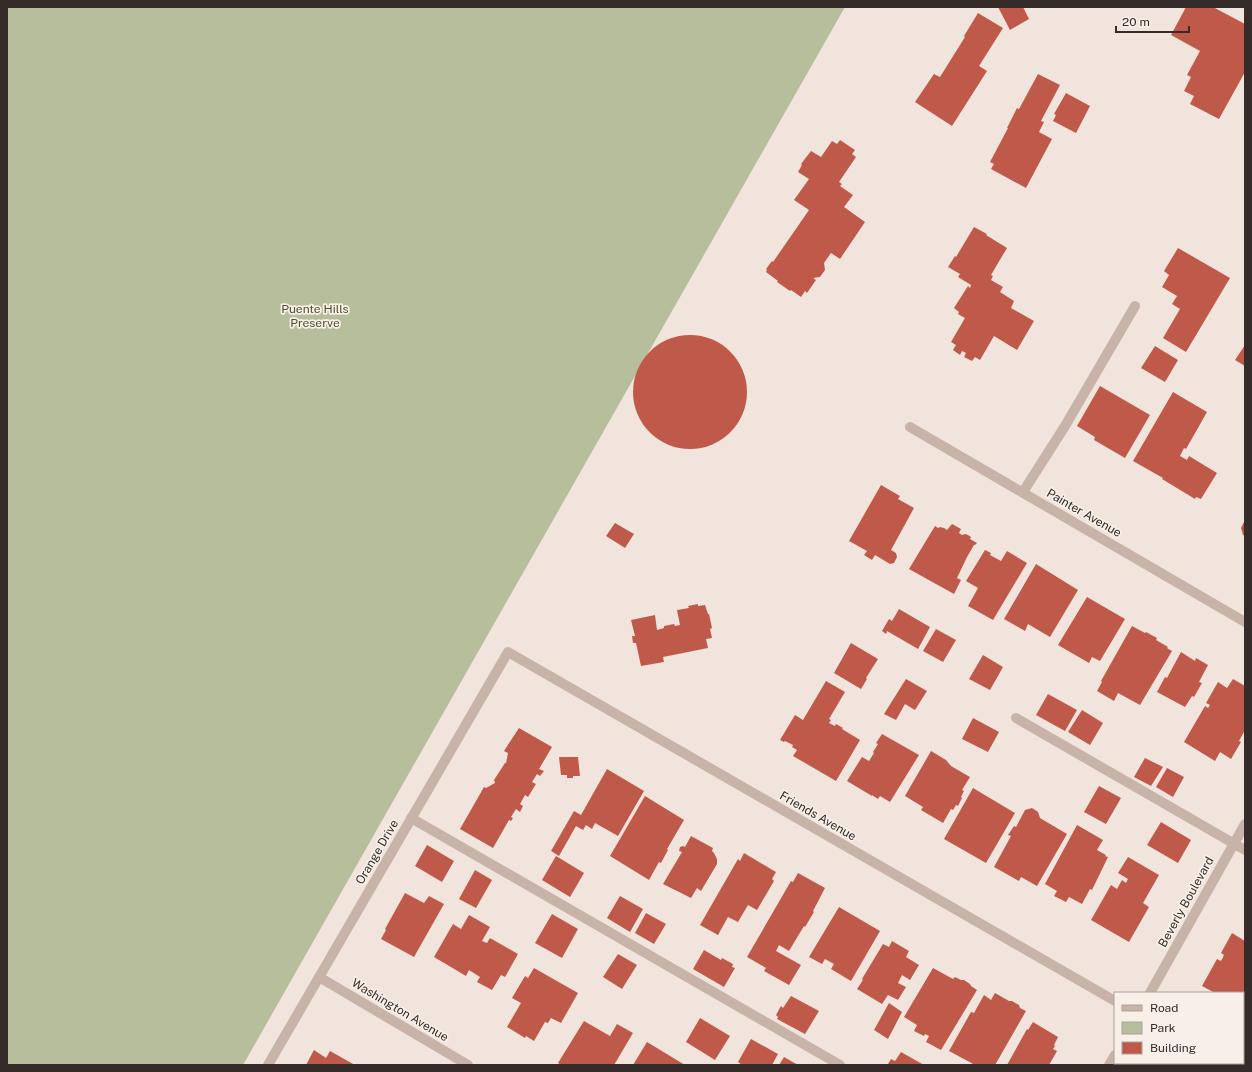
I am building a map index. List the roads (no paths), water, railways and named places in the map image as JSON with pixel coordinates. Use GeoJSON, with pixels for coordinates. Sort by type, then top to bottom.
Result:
{"type":"FeatureCollection","features":[{"type":"Feature","properties":{"kind":"street"},"geometry":{"type":"LineString","coordinates":[[1023,492],[1066,426],[1135,306]]}},
{"type":"Feature","properties":{"kind":"street","name":"Painter Avenue"},"geometry":{"type":"LineString","coordinates":[[910,427],[1245,622]]}},
{"type":"Feature","properties":{"kind":"street","name":"Orange Drive"},"geometry":{"type":"LineString","coordinates":[[268,1065],[508,652]]}},
{"type":"Feature","properties":{"kind":"street","name":"Friends Avenue"},"geometry":{"type":"LineString","coordinates":[[508,652],[1114,1000]]}},
{"type":"Feature","properties":{"kind":"street"},"geometry":{"type":"LineString","coordinates":[[1016,718],[1245,850]]}},
{"type":"Feature","properties":{"kind":"street"},"geometry":{"type":"LineString","coordinates":[[411,818],[840,1065]]}},
{"type":"Feature","properties":{"kind":"street","name":"Beverly Boulevard"},"geometry":{"type":"LineString","coordinates":[[1151,992],[1245,824]]}},
{"type":"Feature","properties":{"kind":"street","name":"Washington Avenue"},"geometry":{"type":"LineString","coordinates":[[320,977],[468,1065]]}},
{"type":"Feature","properties":{"kind":"park label","name":"Puente Hills Preserve"},"geometry":{"type":"Point","coordinates":[315,316]}}]}
